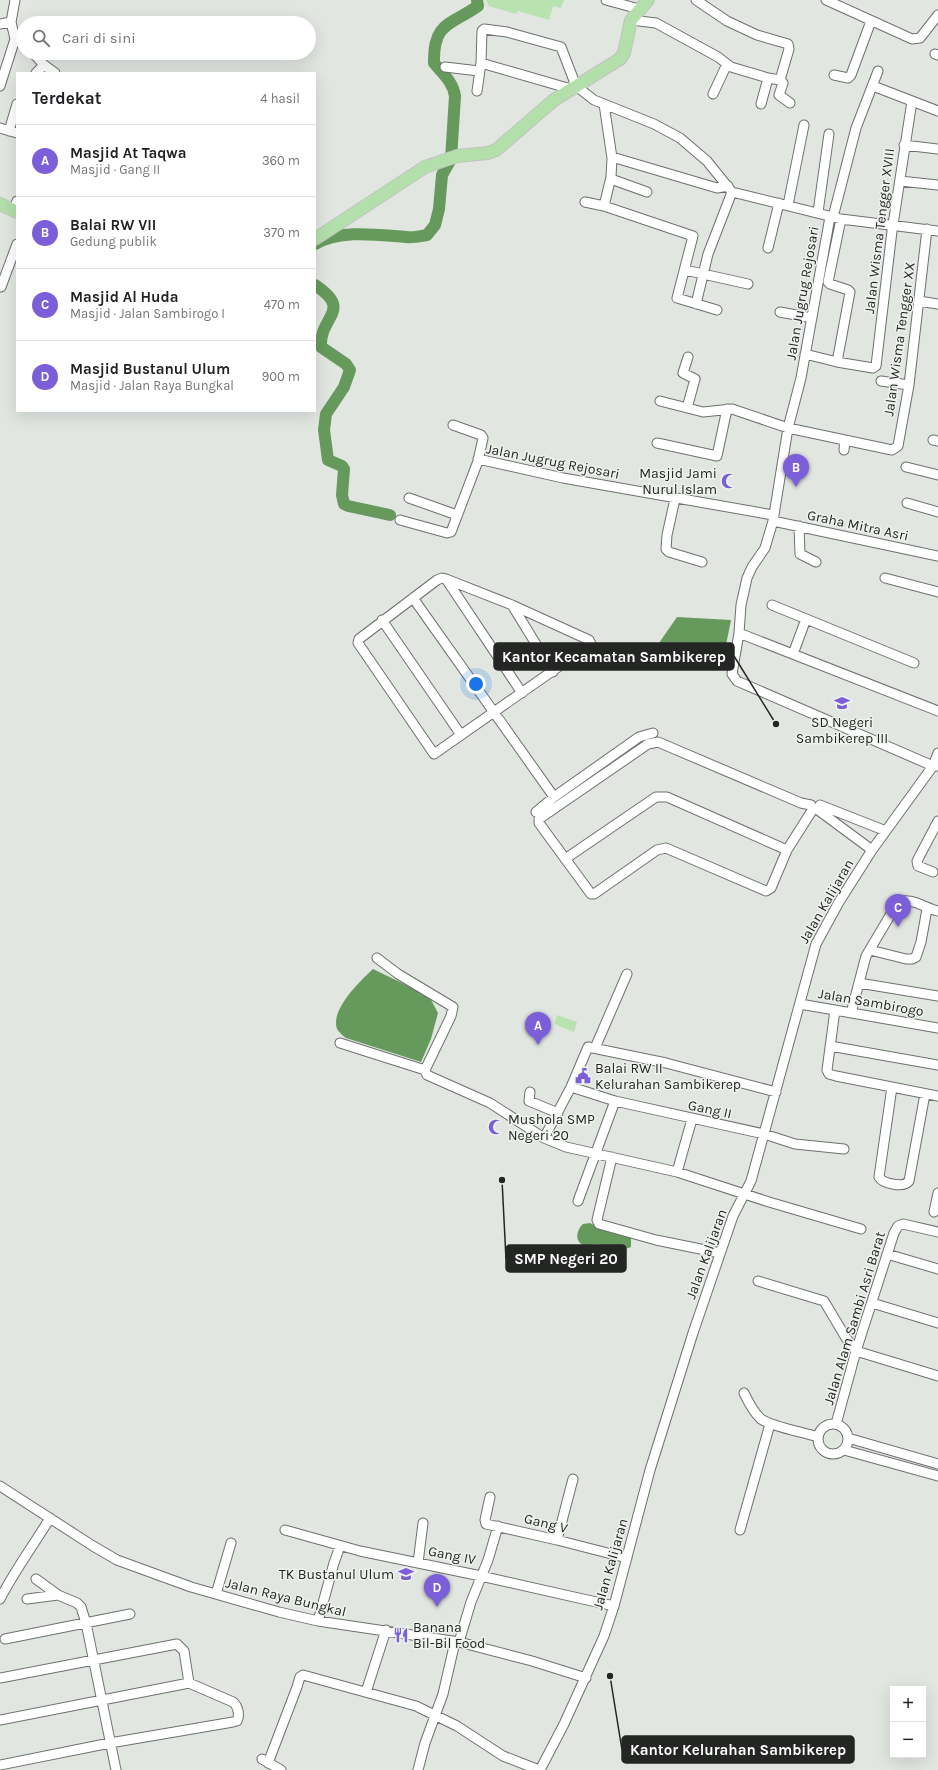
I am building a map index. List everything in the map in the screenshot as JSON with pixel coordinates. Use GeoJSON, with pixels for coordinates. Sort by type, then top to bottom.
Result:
{"type":"FeatureCollection","features":[{"type":"Feature","properties":{"kind":"main road"},"geometry":{"type":"LineString","coordinates":[[316,238],[412,174],[425,167],[457,156],[488,153],[496,150],[554,100],[620,59],[624,53],[630,20],[648,0]]}},
{"type":"Feature","properties":{"kind":"main road"},"geometry":{"type":"LineString","coordinates":[[0,204],[16,208]]}},
{"type":"Feature","properties":{"kind":"street"},"geometry":{"type":"LineString","coordinates":[[15,0],[11,22],[16,34]]}},
{"type":"Feature","properties":{"kind":"street"},"geometry":{"type":"LineString","coordinates":[[606,0],[639,10]]}},
{"type":"Feature","properties":{"kind":"street"},"geometry":{"type":"LineString","coordinates":[[696,0],[727,20],[757,35],[788,44],[790,49],[780,80],[783,83],[779,95],[790,103]]}},
{"type":"Feature","properties":{"kind":"street"},"geometry":{"type":"LineString","coordinates":[[826,0],[912,39],[920,38],[938,15]]}},
{"type":"Feature","properties":{"kind":"street"},"geometry":{"type":"LineString","coordinates":[[630,20],[656,23],[718,57],[727,64],[768,78],[780,80]]}},
{"type":"Feature","properties":{"kind":"street"},"geometry":{"type":"LineString","coordinates":[[834,75],[848,78],[851,76],[871,21]]}},
{"type":"Feature","properties":{"kind":"street"},"geometry":{"type":"LineString","coordinates":[[0,24],[11,22]]}},
{"type":"Feature","properties":{"kind":"street"},"geometry":{"type":"LineString","coordinates":[[476,91],[480,67],[482,30],[487,29],[507,32],[561,47],[574,87]]}},
{"type":"Feature","properties":{"kind":"street"},"geometry":{"type":"LineString","coordinates":[[0,86],[16,49]]}},
{"type":"Feature","properties":{"kind":"street"},"geometry":{"type":"LineString","coordinates":[[39,60],[54,72]]}},
{"type":"Feature","properties":{"kind":"street"},"geometry":{"type":"LineString","coordinates":[[713,94],[727,64]]}},
{"type":"Feature","properties":{"kind":"street"},"geometry":{"type":"LineString","coordinates":[[37,72],[44,65]]}},
{"type":"Feature","properties":{"kind":"street"},"geometry":{"type":"LineString","coordinates":[[445,67],[480,67],[574,87],[604,104],[654,124],[680,138],[707,161],[730,189]]}},
{"type":"Feature","properties":{"kind":"street"},"geometry":{"type":"LineString","coordinates":[[805,354],[837,362],[850,294],[848,290],[828,282],[835,218],[856,128],[878,72]]}},
{"type":"Feature","properties":{"kind":"street"},"geometry":{"type":"LineString","coordinates":[[761,104],[768,78]]}},
{"type":"Feature","properties":{"kind":"street"},"geometry":{"type":"LineString","coordinates":[[873,86],[938,111]]}},
{"type":"Feature","properties":{"kind":"street","name":"Jalan Wisma Tengger XVIII"},"geometry":{"type":"LineString","coordinates":[[837,362],[873,368],[876,365],[892,225],[912,101]]}},
{"type":"Feature","properties":{"kind":"street"},"geometry":{"type":"LineString","coordinates":[[604,104],[612,157],[611,179],[604,206]]}},
{"type":"Feature","properties":{"kind":"street"},"geometry":{"type":"LineString","coordinates":[[9,131],[16,107]]}},
{"type":"Feature","properties":{"kind":"street"},"geometry":{"type":"LineString","coordinates":[[768,248],[784,204],[804,125]]}},
{"type":"Feature","properties":{"kind":"street"},"geometry":{"type":"LineString","coordinates":[[818,212],[829,134]]}},
{"type":"Feature","properties":{"kind":"street"},"geometry":{"type":"LineString","coordinates":[[904,145],[938,149]]}},
{"type":"Feature","properties":{"kind":"street"},"geometry":{"type":"LineString","coordinates":[[612,157],[717,188],[730,189],[818,212],[835,218],[938,231]]}},
{"type":"Feature","properties":{"kind":"street"},"geometry":{"type":"LineString","coordinates":[[611,179],[647,192]]}},
{"type":"Feature","properties":{"kind":"street"},"geometry":{"type":"LineString","coordinates":[[900,181],[938,185]]}},
{"type":"Feature","properties":{"kind":"street"},"geometry":{"type":"LineString","coordinates":[[696,304],[702,274],[730,189]]}},
{"type":"Feature","properties":{"kind":"street"},"geometry":{"type":"LineString","coordinates":[[585,202],[604,206],[693,236],[677,298],[717,310]]}},
{"type":"Feature","properties":{"kind":"street","name":"Jalan Jugrug Rejosari"},"geometry":{"type":"LineString","coordinates":[[835,218],[788,428],[773,518],[765,548],[752,567],[747,578],[741,604],[739,633],[732,674],[737,681],[936,766]]}},
{"type":"Feature","properties":{"kind":"street","name":"Jalan Wisma Tengger XX"},"geometry":{"type":"LineString","coordinates":[[845,440],[892,450],[898,446],[909,384],[927,230]]}},
{"type":"Feature","properties":{"kind":"street"},"geometry":{"type":"LineString","coordinates":[[1,287],[16,247]]}},
{"type":"Feature","properties":{"kind":"street"},"geometry":{"type":"LineString","coordinates":[[685,270],[748,284]]}},
{"type":"Feature","properties":{"kind":"street"},"geometry":{"type":"LineString","coordinates":[[919,302],[938,304]]}},
{"type":"Feature","properties":{"kind":"street"},"geometry":{"type":"LineString","coordinates":[[780,312],[812,318]]}},
{"type":"Feature","properties":{"kind":"street"},"geometry":{"type":"LineString","coordinates":[[687,408],[695,378],[683,373],[688,358]]}},
{"type":"Feature","properties":{"kind":"street"},"geometry":{"type":"LineString","coordinates":[[881,381],[909,384]]}},
{"type":"Feature","properties":{"kind":"street"},"geometry":{"type":"LineString","coordinates":[[660,401],[706,412],[732,409],[788,428],[845,440],[844,450]]}},
{"type":"Feature","properties":{"kind":"street"},"geometry":{"type":"LineString","coordinates":[[657,443],[717,456],[726,409]]}},
{"type":"Feature","properties":{"kind":"street"},"geometry":{"type":"LineString","coordinates":[[453,426],[483,436],[478,459]]}},
{"type":"Feature","properties":{"kind":"street","name":"Jalan Jugrug Rejosari"},"geometry":{"type":"LineString","coordinates":[[400,520],[447,533],[451,532],[478,459],[563,478],[675,498],[773,518]]}},
{"type":"Feature","properties":{"kind":"street"},"geometry":{"type":"LineString","coordinates":[[906,467],[938,476]]}},
{"type":"Feature","properties":{"kind":"street"},"geometry":{"type":"LineString","coordinates":[[410,498],[457,515]]}},
{"type":"Feature","properties":{"kind":"street"},"geometry":{"type":"LineString","coordinates":[[675,498],[667,535],[666,549],[669,552],[702,562]]}},
{"type":"Feature","properties":{"kind":"street"},"geometry":{"type":"LineString","coordinates":[[907,503],[938,512]]}},
{"type":"Feature","properties":{"kind":"street","name":"Graha Mitra Asri"},"geometry":{"type":"LineString","coordinates":[[773,518],[799,526],[938,556]]}},
{"type":"Feature","properties":{"kind":"street"},"geometry":{"type":"LineString","coordinates":[[799,526],[800,554],[816,562]]}},
{"type":"Feature","properties":{"kind":"street"},"geometry":{"type":"LineString","coordinates":[[885,578],[938,592]]}},
{"type":"Feature","properties":{"kind":"street"},"geometry":{"type":"LineString","coordinates":[[446,579],[522,693]]}},
{"type":"Feature","properties":{"kind":"street"},"geometry":{"type":"LineString","coordinates":[[446,579],[512,605],[590,641],[590,646],[434,754],[375,669],[359,645],[358,641],[382,620],[437,580],[446,579]]}},
{"type":"Feature","properties":{"kind":"street"},"geometry":{"type":"LineString","coordinates":[[413,598],[554,797]]}},
{"type":"Feature","properties":{"kind":"street"},"geometry":{"type":"LineString","coordinates":[[512,605],[552,672]]}},
{"type":"Feature","properties":{"kind":"street"},"geometry":{"type":"LineString","coordinates":[[772,605],[914,663]]}},
{"type":"Feature","properties":{"kind":"street"},"geometry":{"type":"LineString","coordinates":[[793,654],[806,619]]}},
{"type":"Feature","properties":{"kind":"street"},"geometry":{"type":"LineString","coordinates":[[382,620],[461,735]]}},
{"type":"Feature","properties":{"kind":"street"},"geometry":{"type":"LineString","coordinates":[[739,633],[938,711]]}},
{"type":"Feature","properties":{"kind":"street"},"geometry":{"type":"LineString","coordinates":[[536,812],[554,797],[639,737],[653,733]]}},
{"type":"Feature","properties":{"kind":"street"},"geometry":{"type":"LineString","coordinates":[[816,807],[787,850],[771,888],[766,891],[666,848],[657,850],[594,894],[591,894],[539,823],[540,817],[605,772],[648,744],[658,742],[801,803],[816,807],[886,831]]}},
{"type":"Feature","properties":{"kind":"street","name":"Jalan Kalijaran"},"geometry":{"type":"LineString","coordinates":[[539,1770],[586,1678],[604,1636],[614,1606],[661,1434],[720,1253],[734,1216],[751,1181],[800,1004],[812,953],[818,938],[872,850],[936,766],[938,753]]}},
{"type":"Feature","properties":{"kind":"street"},"geometry":{"type":"LineString","coordinates":[[600,764],[605,772]]}},
{"type":"Feature","properties":{"kind":"street"},"geometry":{"type":"LineString","coordinates":[[565,859],[656,797],[660,796],[666,797],[787,850]]}},
{"type":"Feature","properties":{"kind":"street"},"geometry":{"type":"LineString","coordinates":[[816,807],[872,850]]}},
{"type":"Feature","properties":{"kind":"street"},"geometry":{"type":"LineString","coordinates":[[933,872],[918,866],[917,861],[938,821]]}},
{"type":"Feature","properties":{"kind":"street"},"geometry":{"type":"LineString","coordinates":[[852,1013],[863,963],[898,902],[907,900],[928,909],[938,911]]}},
{"type":"Feature","properties":{"kind":"street"},"geometry":{"type":"LineString","coordinates":[[870,950],[906,959],[916,957],[921,942],[928,909]]}},
{"type":"Feature","properties":{"kind":"street"},"geometry":{"type":"LineString","coordinates":[[377,958],[398,974],[453,1007],[451,1016],[425,1070]]}},
{"type":"Feature","properties":{"kind":"street"},"geometry":{"type":"LineString","coordinates":[[595,1048],[627,974]]}},
{"type":"Feature","properties":{"kind":"street"},"geometry":{"type":"LineString","coordinates":[[859,983],[938,996]]}},
{"type":"Feature","properties":{"kind":"street","name":"Jalan Sambirogo"},"geometry":{"type":"LineString","coordinates":[[800,1004],[938,1028]]}},
{"type":"Feature","properties":{"kind":"street"},"geometry":{"type":"LineString","coordinates":[[835,1010],[828,1072],[836,1076],[938,1096]]}},
{"type":"Feature","properties":{"kind":"street"},"geometry":{"type":"LineString","coordinates":[[340,1043],[425,1070],[427,1075],[490,1103],[544,1138],[566,1147],[677,1172],[861,1229]]}},
{"type":"Feature","properties":{"kind":"street"},"geometry":{"type":"LineString","coordinates":[[830,1046],[938,1065]]}},
{"type":"Feature","properties":{"kind":"street"},"geometry":{"type":"LineString","coordinates":[[544,1138],[571,1087],[588,1047],[666,1063],[776,1092]]}},
{"type":"Feature","properties":{"kind":"street","name":"Gang II"},"geometry":{"type":"LineString","coordinates":[[571,1087],[615,1101],[764,1134],[795,1144],[844,1148]]}},
{"type":"Feature","properties":{"kind":"street"},"geometry":{"type":"LineString","coordinates":[[892,1087],[878,1177],[881,1180],[902,1185],[907,1184],[909,1181],[925,1094]]}},
{"type":"Feature","properties":{"kind":"street"},"geometry":{"type":"LineString","coordinates":[[530,1092],[529,1101],[558,1113]]}},
{"type":"Feature","properties":{"kind":"street"},"geometry":{"type":"LineString","coordinates":[[578,1201],[615,1101]]}},
{"type":"Feature","properties":{"kind":"street"},"geometry":{"type":"LineString","coordinates":[[677,1172],[692,1119]]}},
{"type":"Feature","properties":{"kind":"street"},"geometry":{"type":"LineString","coordinates":[[612,1157],[598,1220],[599,1224],[656,1240],[720,1253]]}},
{"type":"Feature","properties":{"kind":"street"},"geometry":{"type":"LineString","coordinates":[[934,1212],[938,1193]]}},
{"type":"Feature","properties":{"kind":"street","name":"Jalan Alam Sambi Asri Barat"},"geometry":{"type":"LineString","coordinates":[[836,1424],[856,1352],[894,1233],[898,1226],[903,1224],[938,1232]]}},
{"type":"Feature","properties":{"kind":"street"},"geometry":{"type":"LineString","coordinates":[[887,1254],[938,1269]]}},
{"type":"Feature","properties":{"kind":"street"},"geometry":{"type":"LineString","coordinates":[[758,1281],[824,1300],[856,1352],[938,1376]]}},
{"type":"Feature","properties":{"kind":"street"},"geometry":{"type":"LineString","coordinates":[[872,1303],[938,1323]]}},
{"type":"Feature","properties":{"kind":"street"},"geometry":{"type":"LineString","coordinates":[[744,1392],[756,1413],[770,1424],[818,1437]]}},
{"type":"Feature","properties":{"kind":"street"},"geometry":{"type":"LineString","coordinates":[[740,1530],[770,1424]]}},
{"type":"Feature","properties":{"kind":"street"},"geometry":{"type":"LineString","coordinates":[[844,1450],[848,1438],[847,1432],[836,1424],[831,1424],[822,1428],[818,1437],[819,1446],[827,1453],[836,1454],[844,1450],[938,1476]]}},
{"type":"Feature","properties":{"kind":"street"},"geometry":{"type":"LineString","coordinates":[[848,1438],[938,1464]]}},
{"type":"Feature","properties":{"kind":"street"},"geometry":{"type":"LineString","coordinates":[[557,1540],[573,1479]]}},
{"type":"Feature","properties":{"kind":"street","name":"Jalan Raya Bungkal"},"geometry":{"type":"LineString","coordinates":[[0,1486],[117,1560],[153,1574],[279,1612],[318,1621],[386,1630],[457,1642],[532,1661],[586,1678]]}},
{"type":"Feature","properties":{"kind":"street","name":"Gang V"},"geometry":{"type":"LineString","coordinates":[[490,1497],[485,1523],[627,1558]]}},
{"type":"Feature","properties":{"kind":"street"},"geometry":{"type":"LineString","coordinates":[[0,1599],[22,1560],[50,1518]]}},
{"type":"Feature","properties":{"kind":"street"},"geometry":{"type":"LineString","coordinates":[[418,1563],[423,1524]]}},
{"type":"Feature","properties":{"kind":"street"},"geometry":{"type":"LineString","coordinates":[[418,1770],[457,1642],[498,1526]]}},
{"type":"Feature","properties":{"kind":"street","name":"Gang IV"},"geometry":{"type":"LineString","coordinates":[[285,1530],[340,1546],[614,1606]]}},
{"type":"Feature","properties":{"kind":"street"},"geometry":{"type":"LineString","coordinates":[[216,1594],[231,1543]]}},
{"type":"Feature","properties":{"kind":"street"},"geometry":{"type":"LineString","coordinates":[[318,1621],[340,1546]]}},
{"type":"Feature","properties":{"kind":"street"},"geometry":{"type":"LineString","coordinates":[[36,1579],[58,1595],[77,1603],[81,1607],[86,1623],[116,1770]]}},
{"type":"Feature","properties":{"kind":"street"},"geometry":{"type":"LineString","coordinates":[[28,1599],[58,1595]]}},
{"type":"Feature","properties":{"kind":"street"},"geometry":{"type":"LineString","coordinates":[[5,1639],[130,1614]]}},
{"type":"Feature","properties":{"kind":"street"},"geometry":{"type":"LineString","coordinates":[[366,1692],[386,1630]]}},
{"type":"Feature","properties":{"kind":"street"},"geometry":{"type":"LineString","coordinates":[[0,1678],[174,1643],[181,1646],[184,1651],[189,1682]]}},
{"type":"Feature","properties":{"kind":"street"},"geometry":{"type":"LineString","coordinates":[[281,1770],[265,1761],[301,1675],[416,1706],[457,1726],[499,1753],[539,1770]]}},
{"type":"Feature","properties":{"kind":"street"},"geometry":{"type":"LineString","coordinates":[[0,1720],[189,1682],[233,1702],[237,1707],[238,1719],[233,1722],[110,1743],[0,1765]]}},
{"type":"Feature","properties":{"kind":"shaded area"},"geometry":{"type":"Polygon","coordinates":[[[486,0],[564,0],[561,8],[553,6],[549,20],[518,11],[516,14],[489,6],[486,0]]]}},
{"type":"Feature","properties":{"kind":"shaded area"},"geometry":{"type":"Polygon","coordinates":[[[677,617],[731,620],[722,665],[659,643],[677,617]]]}},
{"type":"Feature","properties":{"kind":"shaded area"},"geometry":{"type":"Polygon","coordinates":[[[373,969],[429,996],[438,1013],[431,1039],[421,1062],[346,1038],[337,1029],[336,1021],[342,1005],[354,988],[373,969]]]}},
{"type":"Feature","properties":{"kind":"shaded area"},"geometry":{"type":"Polygon","coordinates":[[[557,1015],[577,1022],[574,1032],[554,1024],[557,1015]]]}},
{"type":"Feature","properties":{"kind":"shaded area"},"geometry":{"type":"Polygon","coordinates":[[[590,1223],[599,1228],[631,1236],[631,1247],[622,1249],[595,1244],[588,1246],[583,1245],[578,1241],[577,1235],[583,1224],[590,1223]]]}},
{"type":"Feature","properties":{"kind":"waterway"},"geometry":{"type":"LineString","coordinates":[[316,244],[336,236],[360,234],[409,237],[427,235],[435,225],[439,209],[442,175],[451,159],[455,96],[450,82],[434,63],[434,50],[440,32],[446,26],[478,6],[477,0]]}},
{"type":"Feature","properties":{"kind":"waterway"},"geometry":{"type":"LineString","coordinates":[[316,286],[332,301],[334,308],[325,328],[321,347],[346,364],[350,370],[344,387],[326,414],[324,430],[328,460],[342,466],[344,469],[342,495],[344,504],[390,515]]}},
{"type":"Feature","properties":{"kind":"place","name":"Masjid Jami Nurul Islam"},"geometry":{"type":"Point","coordinates":[729,481]}},
{"type":"Feature","properties":{"kind":"place","name":"Balai RW VII"},"geometry":{"type":"Point","coordinates":[796,487]}},
{"type":"Feature","properties":{"kind":"place","name":"SD Negeri Sambikerep III"},"geometry":{"type":"Point","coordinates":[842,703]}},
{"type":"Feature","properties":{"kind":"place","name":"Kantor Kecamatan Sambikerep"},"geometry":{"type":"Point","coordinates":[776,724]}},
{"type":"Feature","properties":{"kind":"place","name":"Masjid Al Huda"},"geometry":{"type":"Point","coordinates":[898,927]}},
{"type":"Feature","properties":{"kind":"place","name":"Masjid At Taqwa"},"geometry":{"type":"Point","coordinates":[538,1045]}},
{"type":"Feature","properties":{"kind":"place","name":"Balai RW II Kelurahan Sambikerep"},"geometry":{"type":"Point","coordinates":[583,1076]}},
{"type":"Feature","properties":{"kind":"place","name":"Mushola SMP Negeri 20"},"geometry":{"type":"Point","coordinates":[496,1127]}},
{"type":"Feature","properties":{"kind":"place","name":"SMP Negeri 20"},"geometry":{"type":"Point","coordinates":[502,1180]}},
{"type":"Feature","properties":{"kind":"place","name":"TK Bustanul Ulum"},"geometry":{"type":"Point","coordinates":[406,1574]}},
{"type":"Feature","properties":{"kind":"place","name":"Masjid Bustanul Ulum"},"geometry":{"type":"Point","coordinates":[437,1607]}},
{"type":"Feature","properties":{"kind":"place","name":"Banana Bil-Bil Food"},"geometry":{"type":"Point","coordinates":[401,1635]}},
{"type":"Feature","properties":{"kind":"place","name":"Kantor Kelurahan Sambikerep"},"geometry":{"type":"Point","coordinates":[610,1676]}}]}
